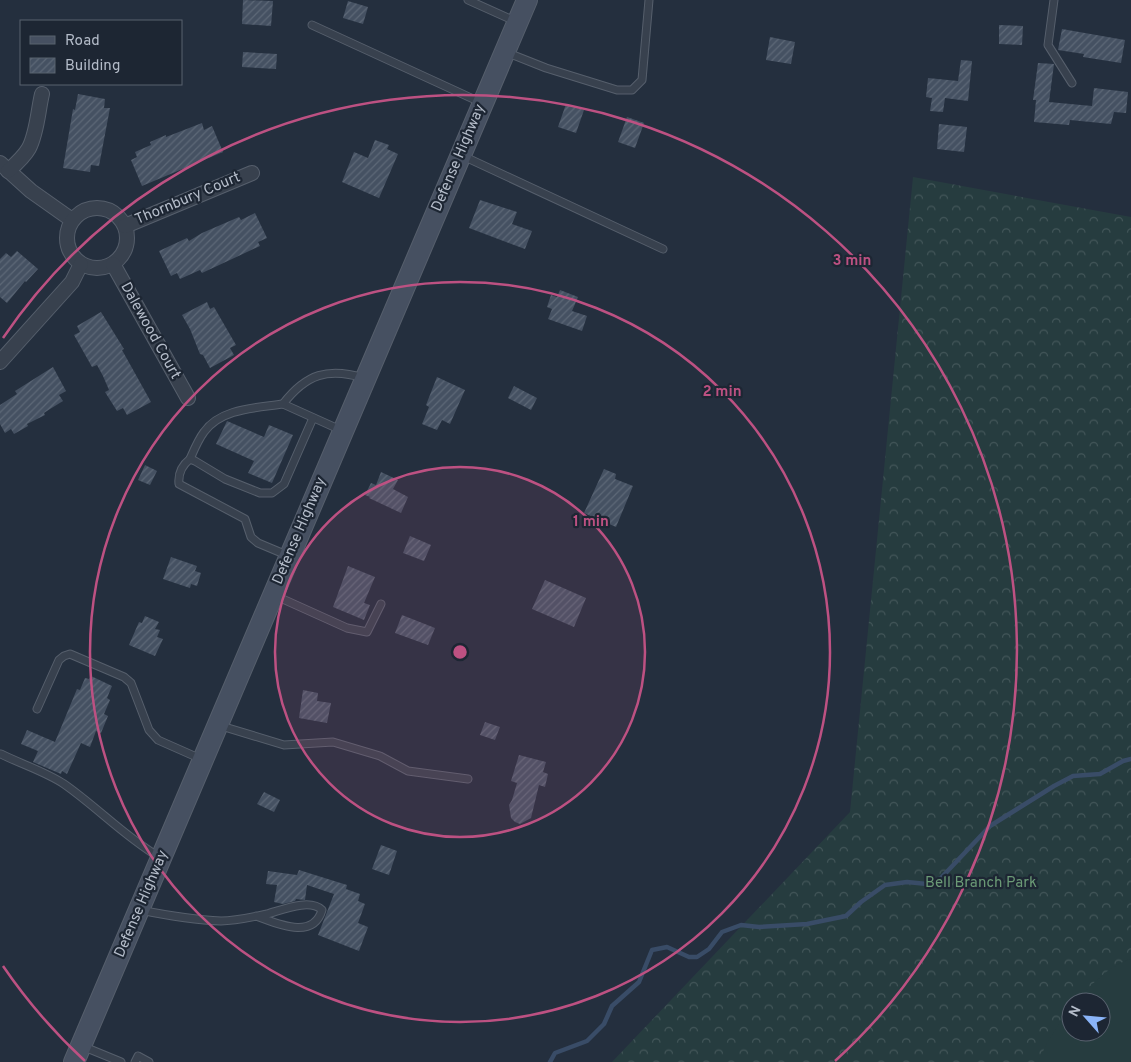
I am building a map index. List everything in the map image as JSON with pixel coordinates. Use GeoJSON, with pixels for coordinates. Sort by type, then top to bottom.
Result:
{"type":"FeatureCollection","features":[{"type":"Feature","properties":{"kind":"main road","name":"Defense Highway"},"geometry":{"type":"LineString","coordinates":[[78,1054],[527,0]]}},
{"type":"Feature","properties":{"kind":"street"},"geometry":{"type":"LineString","coordinates":[[42,94],[33,140],[29,149],[23,157],[4,167],[31,192],[72,220]]}},
{"type":"Feature","properties":{"kind":"street","name":"Thornbury Court"},"geometry":{"type":"LineString","coordinates":[[125,226],[252,173]]}},
{"type":"Feature","properties":{"kind":"street"},"geometry":{"type":"LineString","coordinates":[[98,207],[109,210],[118,216],[125,226],[127,235],[126,246],[121,256],[112,264],[102,268],[92,268],[81,264],[72,256],[66,238],[72,220],[80,212],[88,208],[98,207]]}},
{"type":"Feature","properties":{"kind":"street"},"geometry":{"type":"LineString","coordinates":[[0,362],[72,282],[81,264]]}},
{"type":"Feature","properties":{"kind":"street","name":"Dalewood Court"},"geometry":{"type":"LineString","coordinates":[[112,264],[188,398]]}},
{"type":"Feature","properties":{"kind":"lane"},"geometry":{"type":"LineString","coordinates":[[468,0],[518,22]]}},
{"type":"Feature","properties":{"kind":"lane"},"geometry":{"type":"LineString","coordinates":[[505,52],[546,68],[617,90],[632,90],[642,80],[650,0]]}},
{"type":"Feature","properties":{"kind":"lane"},"geometry":{"type":"LineString","coordinates":[[1054,0],[1048,45],[1072,83]]}},
{"type":"Feature","properties":{"kind":"lane"},"geometry":{"type":"LineString","coordinates":[[312,25],[482,103]]}},
{"type":"Feature","properties":{"kind":"lane"},"geometry":{"type":"LineString","coordinates":[[460,154],[663,249]]}},
{"type":"Feature","properties":{"kind":"lane"},"geometry":{"type":"LineString","coordinates":[[283,404],[305,382],[327,372],[347,372],[366,378]]}},
{"type":"Feature","properties":{"kind":"lane"},"geometry":{"type":"LineString","coordinates":[[290,556],[258,543],[251,537],[245,519],[179,484],[178,476],[185,463],[190,460],[203,433],[211,424],[223,416],[235,412],[283,404],[343,431]]}},
{"type":"Feature","properties":{"kind":"lane"},"geometry":{"type":"LineString","coordinates":[[190,460],[195,461],[225,479],[260,493],[272,493],[284,484],[313,418]]}},
{"type":"Feature","properties":{"kind":"lane"},"geometry":{"type":"LineString","coordinates":[[273,595],[347,628],[367,632],[381,604]]}},
{"type":"Feature","properties":{"kind":"lane"},"geometry":{"type":"LineString","coordinates":[[38,709],[59,660],[70,654],[124,677],[131,683],[153,736],[203,760]]}},
{"type":"Feature","properties":{"kind":"lane"},"geometry":{"type":"LineString","coordinates":[[218,725],[284,745],[333,742],[380,756],[408,771],[468,779]]}},
{"type":"Feature","properties":{"kind":"lane"},"geometry":{"type":"LineString","coordinates":[[1,754],[61,782],[82,797],[137,844],[161,859]]}},
{"type":"Feature","properties":{"kind":"lane"},"geometry":{"type":"LineString","coordinates":[[139,910],[220,921],[256,916],[306,904],[317,906],[322,910],[320,918],[311,925],[302,928],[294,928],[256,916]]}},
{"type":"Feature","properties":{"kind":"lane"},"geometry":{"type":"LineString","coordinates":[[78,1054],[121,1062]]}},
{"type":"Feature","properties":{"kind":"lane"},"geometry":{"type":"LineString","coordinates":[[135,1062],[138,1056],[149,1062]]}},
{"type":"Feature","properties":{"kind":"green space","name":"Bell Branch Park"},"geometry":{"type":"Polygon","coordinates":[[[913,177],[1131,217],[1131,1062],[612,1062],[850,812],[913,177]]]}},
{"type":"Feature","properties":{"kind":"green space"},"geometry":{"type":"Polygon","coordinates":[[[1131,959],[1131,1062],[1038,1062],[1061,1021],[1061,1042],[1111,1042],[1111,992],[1085,992],[1108,971],[1131,959]]]}},
{"type":"Feature","properties":{"kind":"building"},"geometry":{"type":"Polygon","coordinates":[[[243,0],[273,1],[271,26],[242,24],[243,0]]]}},
{"type":"Feature","properties":{"kind":"building"},"geometry":{"type":"Polygon","coordinates":[[[348,1],[368,7],[363,24],[343,18],[348,1]]]}},
{"type":"Feature","properties":{"kind":"building"},"geometry":{"type":"Polygon","coordinates":[[[999,25],[1023,26],[1022,45],[999,44],[999,25]]]}},
{"type":"Feature","properties":{"kind":"building"},"geometry":{"type":"Polygon","coordinates":[[[1062,29],[1125,40],[1121,63],[1083,57],[1084,54],[1058,50],[1062,29]]]}},
{"type":"Feature","properties":{"kind":"building"},"geometry":{"type":"Polygon","coordinates":[[[770,37],[795,42],[791,64],[766,60],[770,37]]]}},
{"type":"Feature","properties":{"kind":"building"},"geometry":{"type":"Polygon","coordinates":[[[243,52],[277,54],[276,69],[242,67],[243,52]]]}},
{"type":"Feature","properties":{"kind":"building"},"geometry":{"type":"Polygon","coordinates":[[[961,60],[972,61],[968,101],[945,98],[943,112],[930,111],[932,98],[926,97],[928,78],[958,81],[961,60]]]}},
{"type":"Feature","properties":{"kind":"building"},"geometry":{"type":"Polygon","coordinates":[[[1038,63],[1054,64],[1049,102],[1092,106],[1094,88],[1128,92],[1126,113],[1114,112],[1111,124],[1070,120],[1069,125],[1034,122],[1036,100],[1033,100],[1038,63]]]}},
{"type":"Feature","properties":{"kind":"building"},"geometry":{"type":"Polygon","coordinates":[[[78,94],[105,99],[104,108],[110,108],[99,166],[91,165],[90,172],[63,168],[73,109],[75,110],[78,94]]]}},
{"type":"Feature","properties":{"kind":"building"},"geometry":{"type":"Polygon","coordinates":[[[566,104],[584,110],[576,133],[558,127],[566,104]]]}},
{"type":"Feature","properties":{"kind":"building"},"geometry":{"type":"Polygon","coordinates":[[[627,117],[644,123],[635,148],[618,142],[627,117]]]}},
{"type":"Feature","properties":{"kind":"building"},"geometry":{"type":"Polygon","coordinates":[[[202,123],[204,130],[212,126],[223,152],[142,186],[131,160],[137,157],[135,152],[151,145],[150,142],[166,135],[166,137],[202,123]]]}},
{"type":"Feature","properties":{"kind":"building"},"geometry":{"type":"Polygon","coordinates":[[[939,124],[967,127],[964,152],[937,149],[939,124]]]}},
{"type":"Feature","properties":{"kind":"building"},"geometry":{"type":"Polygon","coordinates":[[[375,140],[389,145],[387,149],[398,154],[379,198],[342,182],[354,152],[368,158],[375,140]]]}},
{"type":"Feature","properties":{"kind":"building"},"geometry":{"type":"Polygon","coordinates":[[[480,200],[517,212],[512,224],[532,231],[525,249],[469,228],[480,200]]]}},
{"type":"Feature","properties":{"kind":"building"},"geometry":{"type":"Polygon","coordinates":[[[255,213],[267,238],[258,242],[260,246],[202,273],[200,270],[180,279],[177,273],[171,276],[159,251],[187,238],[189,241],[202,233],[239,217],[241,220],[255,213]]]}},
{"type":"Feature","properties":{"kind":"building"},"geometry":{"type":"Polygon","coordinates":[[[17,251],[38,269],[25,281],[7,303],[0,297],[0,259],[6,253],[11,257],[17,251]]]}},
{"type":"Feature","properties":{"kind":"building"},"geometry":{"type":"Polygon","coordinates":[[[560,290],[578,297],[572,311],[587,316],[582,331],[548,319],[552,309],[547,307],[551,295],[557,297],[560,290]]]}},
{"type":"Feature","properties":{"kind":"building"},"geometry":{"type":"Polygon","coordinates":[[[207,302],[210,309],[214,307],[236,345],[230,348],[234,355],[210,368],[203,355],[200,354],[182,315],[207,302]]]}},
{"type":"Feature","properties":{"kind":"building"},"geometry":{"type":"Polygon","coordinates":[[[101,312],[124,349],[122,350],[151,402],[127,415],[123,408],[117,411],[105,392],[109,390],[97,365],[92,367],[74,335],[80,332],[77,326],[101,312]]]}},
{"type":"Feature","properties":{"kind":"building"},"geometry":{"type":"Polygon","coordinates":[[[53,367],[66,391],[59,395],[63,401],[44,413],[45,415],[27,424],[28,426],[14,434],[11,429],[5,433],[0,424],[0,405],[17,394],[15,391],[53,367]]]}},
{"type":"Feature","properties":{"kind":"building"},"geometry":{"type":"Polygon","coordinates":[[[437,377],[465,390],[450,424],[442,420],[437,430],[422,424],[429,407],[426,405],[437,377]]]}},
{"type":"Feature","properties":{"kind":"building"},"geometry":{"type":"Polygon","coordinates":[[[514,386],[537,398],[531,410],[508,398],[514,386]]]}},
{"type":"Feature","properties":{"kind":"building"},"geometry":{"type":"Polygon","coordinates":[[[227,421],[264,437],[269,425],[293,435],[272,483],[248,473],[254,461],[216,444],[227,421]]]}},
{"type":"Feature","properties":{"kind":"building"},"geometry":{"type":"Polygon","coordinates":[[[145,465],[157,471],[150,485],[138,480],[145,465]]]}},
{"type":"Feature","properties":{"kind":"building"},"geometry":{"type":"Polygon","coordinates":[[[604,469],[616,474],[615,479],[633,486],[616,527],[584,513],[604,469]]]}},
{"type":"Feature","properties":{"kind":"building"},"geometry":{"type":"Polygon","coordinates":[[[381,472],[398,480],[393,489],[408,497],[401,513],[365,495],[371,483],[376,485],[381,472]]]}},
{"type":"Feature","properties":{"kind":"building"},"geometry":{"type":"Polygon","coordinates":[[[410,536],[431,545],[424,561],[403,553],[410,536]]]}},
{"type":"Feature","properties":{"kind":"building"},"geometry":{"type":"Polygon","coordinates":[[[171,557],[197,566],[195,571],[201,573],[197,586],[191,584],[190,588],[163,579],[171,557]]]}},
{"type":"Feature","properties":{"kind":"building"},"geometry":{"type":"Polygon","coordinates":[[[348,566],[375,577],[364,603],[370,605],[364,620],[333,607],[348,566]]]}},
{"type":"Feature","properties":{"kind":"building"},"geometry":{"type":"Polygon","coordinates":[[[545,580],[586,598],[574,627],[532,609],[545,580]]]}},
{"type":"Feature","properties":{"kind":"building"},"geometry":{"type":"Polygon","coordinates":[[[402,615],[435,628],[428,645],[395,633],[402,615]]]}},
{"type":"Feature","properties":{"kind":"building"},"geometry":{"type":"Polygon","coordinates":[[[145,616],[159,622],[155,629],[160,630],[157,637],[163,639],[155,656],[129,645],[139,622],[142,623],[145,616]]]}},
{"type":"Feature","properties":{"kind":"building"},"geometry":{"type":"Polygon","coordinates":[[[91,676],[112,686],[107,698],[110,700],[104,714],[108,716],[101,733],[96,731],[90,747],[81,743],[67,774],[62,771],[61,774],[33,762],[38,751],[21,744],[27,730],[55,742],[77,689],[80,690],[85,678],[89,679],[91,676]]]}},
{"type":"Feature","properties":{"kind":"building"},"geometry":{"type":"Polygon","coordinates":[[[303,690],[318,693],[317,701],[331,703],[327,723],[299,718],[303,690]]]}},
{"type":"Feature","properties":{"kind":"building"},"geometry":{"type":"Polygon","coordinates":[[[485,722],[500,727],[495,740],[480,735],[485,722]]]}},
{"type":"Feature","properties":{"kind":"building"},"geometry":{"type":"Polygon","coordinates":[[[519,755],[546,762],[543,772],[548,774],[545,787],[539,785],[531,818],[520,824],[511,818],[509,805],[517,783],[511,781],[519,755]]]}},
{"type":"Feature","properties":{"kind":"building"},"geometry":{"type":"Polygon","coordinates":[[[264,792],[280,800],[274,812],[257,804],[264,792]]]}},
{"type":"Feature","properties":{"kind":"building"},"geometry":{"type":"Polygon","coordinates":[[[381,845],[397,851],[389,875],[372,869],[381,845]]]}},
{"type":"Feature","properties":{"kind":"building"},"geometry":{"type":"Polygon","coordinates":[[[299,870],[347,885],[346,889],[360,894],[358,901],[365,904],[358,923],[368,927],[359,951],[318,935],[334,894],[307,885],[305,900],[296,899],[295,901],[283,904],[274,902],[277,885],[266,884],[268,871],[297,875],[299,870]]]}},
{"type":"Feature","properties":{"kind":"waterway"},"geometry":{"type":"LineString","coordinates":[[550,1062],[555,1053],[587,1041],[604,1024],[612,1006],[639,982],[652,950],[667,947],[689,957],[697,957],[709,949],[722,932],[741,925],[759,927],[807,924],[846,916],[861,902],[885,885],[907,882],[927,884],[941,878],[990,826],[1054,786],[1073,776],[1100,774],[1123,761],[1131,759]]}}]}
